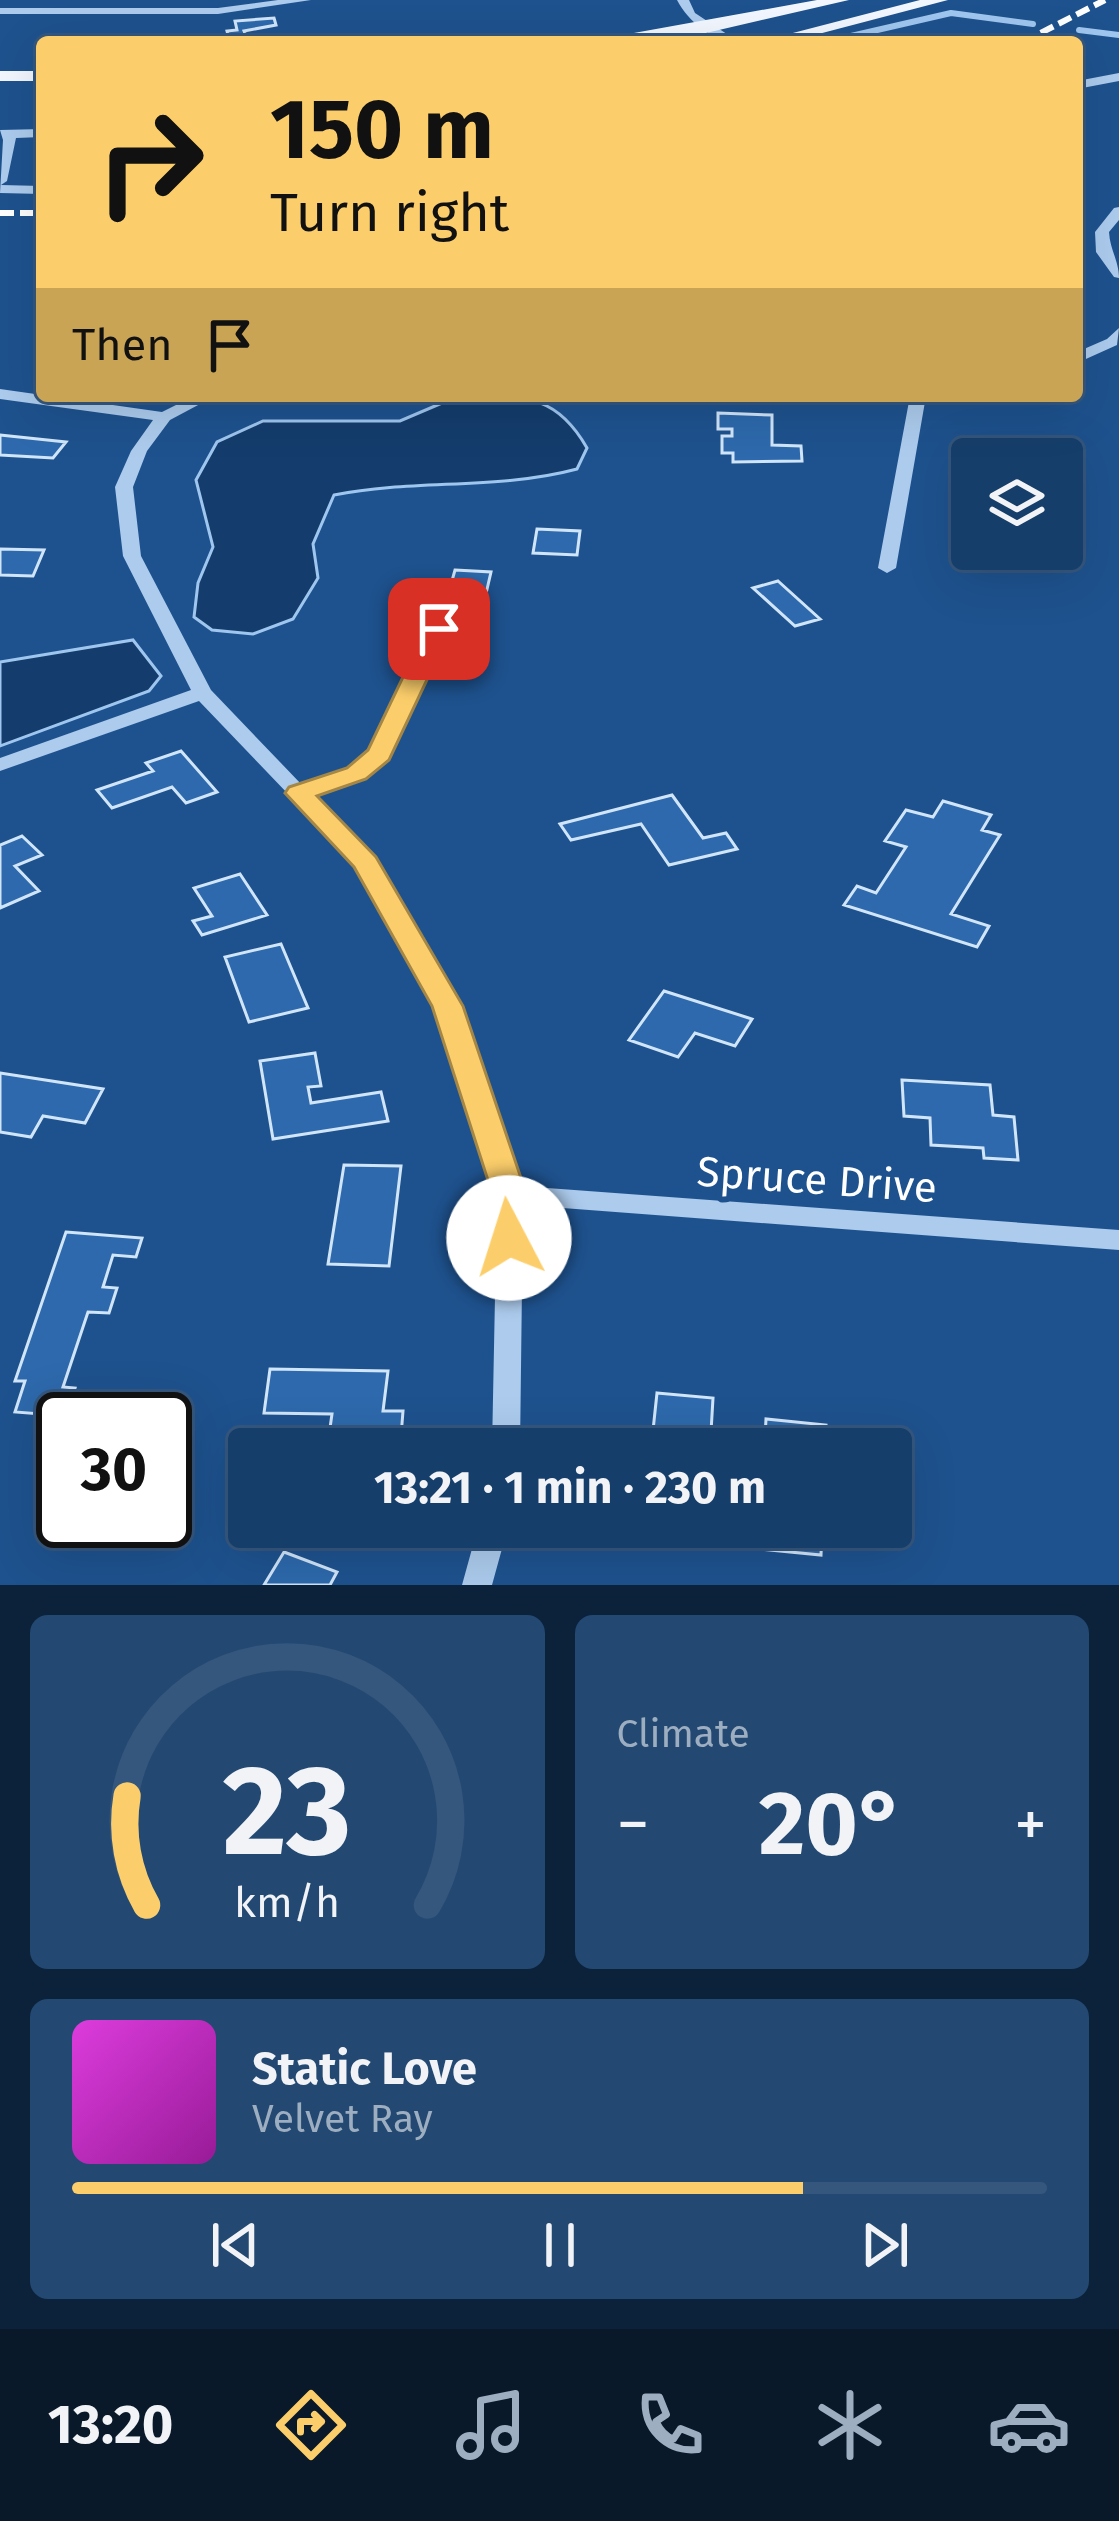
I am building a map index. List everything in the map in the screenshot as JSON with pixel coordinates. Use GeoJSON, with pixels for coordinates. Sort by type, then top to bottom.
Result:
{"type":"FeatureCollection","features":[{"type":"Feature","properties":{"kind":"main road"},"geometry":{"type":"LineString","coordinates":[[641,36],[841,0]]}},
{"type":"Feature","properties":{"kind":"main road"},"geometry":{"type":"LineString","coordinates":[[791,36],[940,0]]}},
{"type":"Feature","properties":{"kind":"main road"},"geometry":{"type":"LineString","coordinates":[[0,76],[36,76]]}},
{"type":"Feature","properties":{"kind":"main road"},"geometry":{"type":"LineString","coordinates":[[0,92],[36,91]]}},
{"type":"Feature","properties":{"kind":"street"},"geometry":{"type":"LineString","coordinates":[[0,11],[218,11],[305,0]]}},
{"type":"Feature","properties":{"kind":"street"},"geometry":{"type":"LineString","coordinates":[[682,0],[706,28],[721,36]]}},
{"type":"Feature","properties":{"kind":"street"},"geometry":{"type":"LineString","coordinates":[[1083,84],[1119,77]]}},
{"type":"Feature","properties":{"kind":"street"},"geometry":{"type":"LineString","coordinates":[[0,134],[36,133]]}},
{"type":"Feature","properties":{"kind":"street"},"geometry":{"type":"LineString","coordinates":[[0,134],[10,138],[0,185],[36,189]]}},
{"type":"Feature","properties":{"kind":"street"},"geometry":{"type":"LineString","coordinates":[[1119,211],[1102,232],[1103,252],[1119,274]]}},
{"type":"Feature","properties":{"kind":"street"},"geometry":{"type":"LineString","coordinates":[[1083,355],[1117,339]]}},
{"type":"Feature","properties":{"kind":"street"},"geometry":{"type":"LineString","coordinates":[[0,394],[36,399]]}},
{"type":"Feature","properties":{"kind":"street"},"geometry":{"type":"LineString","coordinates":[[57,402],[164,417]]}},
{"type":"Feature","properties":{"kind":"street"},"geometry":{"type":"LineString","coordinates":[[195,402],[164,417],[139,451],[124,487],[132,556],[202,693],[366,863],[447,1006],[510,1196],[506,1428]]}},
{"type":"Feature","properties":{"kind":"street"},"geometry":{"type":"LineString","coordinates":[[887,568],[916,402]]}},
{"type":"Feature","properties":{"kind":"street"},"geometry":{"type":"LineString","coordinates":[[299,793],[356,773],[380,754],[439,629]]}},
{"type":"Feature","properties":{"kind":"street"},"geometry":{"type":"LineString","coordinates":[[0,765],[202,693]]}},
{"type":"Feature","properties":{"kind":"street","name":"Spruce Drive"},"geometry":{"type":"LineString","coordinates":[[510,1196],[1119,1240]]}},
{"type":"Feature","properties":{"kind":"street"},"geometry":{"type":"LineString","coordinates":[[477,1585],[487,1548]]}},
{"type":"Feature","properties":{"kind":"water"},"geometry":{"type":"Polygon","coordinates":[[[442,403],[540,403],[565,418],[587,448],[577,469],[547,475],[334,495],[313,544],[318,578],[293,619],[253,634],[212,630],[194,617],[198,583],[213,547],[196,480],[217,442],[263,421],[400,421],[442,403]]]}},
{"type":"Feature","properties":{"kind":"water"},"geometry":{"type":"Polygon","coordinates":[[[133,640],[161,676],[149,691],[0,746],[0,662],[133,640]]]}},
{"type":"Feature","properties":{"kind":"building"},"geometry":{"type":"Polygon","coordinates":[[[274,18],[276,25],[244,31],[246,36],[228,36],[227,31],[237,30],[235,21],[274,18]]]}},
{"type":"Feature","properties":{"kind":"building"},"geometry":{"type":"Polygon","coordinates":[[[718,413],[772,415],[772,445],[801,446],[802,461],[733,462],[733,453],[722,453],[722,436],[732,436],[732,429],[718,429],[718,413]]]}},
{"type":"Feature","properties":{"kind":"building"},"geometry":{"type":"Polygon","coordinates":[[[0,435],[66,442],[53,458],[0,455],[0,435]]]}},
{"type":"Feature","properties":{"kind":"building"},"geometry":{"type":"Polygon","coordinates":[[[537,529],[580,531],[577,555],[533,553],[537,529]]]}},
{"type":"Feature","properties":{"kind":"building"},"geometry":{"type":"Polygon","coordinates":[[[0,549],[44,550],[33,576],[0,575],[0,549]]]}},
{"type":"Feature","properties":{"kind":"building"},"geometry":{"type":"Polygon","coordinates":[[[455,570],[491,572],[482,611],[444,609],[455,570]]]}},
{"type":"Feature","properties":{"kind":"building"},"geometry":{"type":"Polygon","coordinates":[[[778,581],[820,619],[795,626],[753,588],[778,581]]]}},
{"type":"Feature","properties":{"kind":"building"},"geometry":{"type":"Polygon","coordinates":[[[181,751],[217,792],[186,803],[172,787],[112,808],[97,790],[153,771],[146,763],[181,751]]]}},
{"type":"Feature","properties":{"kind":"building"},"geometry":{"type":"Polygon","coordinates":[[[672,795],[703,838],[726,833],[737,849],[669,865],[641,824],[571,840],[560,824],[672,795]]]}},
{"type":"Feature","properties":{"kind":"building"},"geometry":{"type":"Polygon","coordinates":[[[943,801],[991,815],[982,830],[1000,835],[951,914],[989,926],[977,947],[844,905],[857,886],[876,893],[906,847],[885,841],[906,810],[933,817],[943,801]]]}},
{"type":"Feature","properties":{"kind":"building"},"geometry":{"type":"Polygon","coordinates":[[[22,836],[42,855],[15,866],[39,891],[0,908],[0,845],[22,836]]]}},
{"type":"Feature","properties":{"kind":"building"},"geometry":{"type":"Polygon","coordinates":[[[240,874],[267,915],[202,935],[193,921],[212,916],[194,888],[240,874]]]}},
{"type":"Feature","properties":{"kind":"building"},"geometry":{"type":"Polygon","coordinates":[[[281,944],[308,1008],[249,1022],[225,957],[281,944]]]}},
{"type":"Feature","properties":{"kind":"building"},"geometry":{"type":"Polygon","coordinates":[[[664,991],[752,1019],[735,1046],[695,1033],[678,1057],[629,1040],[664,991]]]}},
{"type":"Feature","properties":{"kind":"building"},"geometry":{"type":"Polygon","coordinates":[[[315,1053],[321,1086],[308,1087],[311,1103],[381,1092],[388,1121],[273,1139],[260,1061],[315,1053]]]}},
{"type":"Feature","properties":{"kind":"building"},"geometry":{"type":"Polygon","coordinates":[[[0,1073],[103,1089],[85,1123],[43,1116],[31,1137],[0,1132],[0,1073]]]}},
{"type":"Feature","properties":{"kind":"building"},"geometry":{"type":"Polygon","coordinates":[[[902,1080],[990,1085],[993,1115],[1014,1117],[1018,1160],[984,1158],[983,1148],[931,1145],[930,1118],[904,1116],[902,1080]]]}},
{"type":"Feature","properties":{"kind":"building"},"geometry":{"type":"Polygon","coordinates":[[[344,1165],[401,1166],[389,1266],[328,1264],[344,1165]]]}},
{"type":"Feature","properties":{"kind":"building"},"geometry":{"type":"Polygon","coordinates":[[[66,1232],[142,1238],[136,1257],[113,1255],[103,1287],[117,1288],[109,1313],[88,1312],[63,1387],[75,1388],[74,1392],[36,1392],[36,1414],[15,1412],[25,1381],[15,1381],[66,1232]]]}},
{"type":"Feature","properties":{"kind":"building"},"geometry":{"type":"Polygon","coordinates":[[[270,1369],[388,1371],[383,1411],[403,1411],[402,1428],[330,1428],[332,1414],[264,1413],[270,1369]]]}},
{"type":"Feature","properties":{"kind":"building"},"geometry":{"type":"Polygon","coordinates":[[[657,1393],[713,1398],[711,1428],[653,1428],[657,1393]]]}},
{"type":"Feature","properties":{"kind":"building"},"geometry":{"type":"Polygon","coordinates":[[[766,1419],[826,1428],[766,1428],[766,1419]]]}},
{"type":"Feature","properties":{"kind":"building"},"geometry":{"type":"Polygon","coordinates":[[[750,1548],[821,1548],[821,1555],[750,1548]]]}},
{"type":"Feature","properties":{"kind":"building"},"geometry":{"type":"Polygon","coordinates":[[[284,1552],[337,1572],[330,1585],[264,1585],[284,1552]]]}},
{"type":"Feature","properties":{"kind":"waterway"},"geometry":{"type":"LineString","coordinates":[[851,36],[951,13],[1033,24]]}},
{"type":"Feature","properties":{"kind":"waterway"},"geometry":{"type":"LineString","coordinates":[[1079,30],[1119,35]]}},
{"type":"Feature","properties":{"kind":"railway"},"geometry":{"type":"LineString","coordinates":[[1035,36],[1105,0]]}},
{"type":"Feature","properties":{"kind":"railway"},"geometry":{"type":"LineString","coordinates":[[0,213],[36,213]]}},
{"type":"Feature","properties":{"kind":"route"},"geometry":{"type":"LineString","coordinates":[[439,629],[380,754],[356,773],[299,793],[366,863],[447,1006],[510,1196],[509,1238]]}}]}
